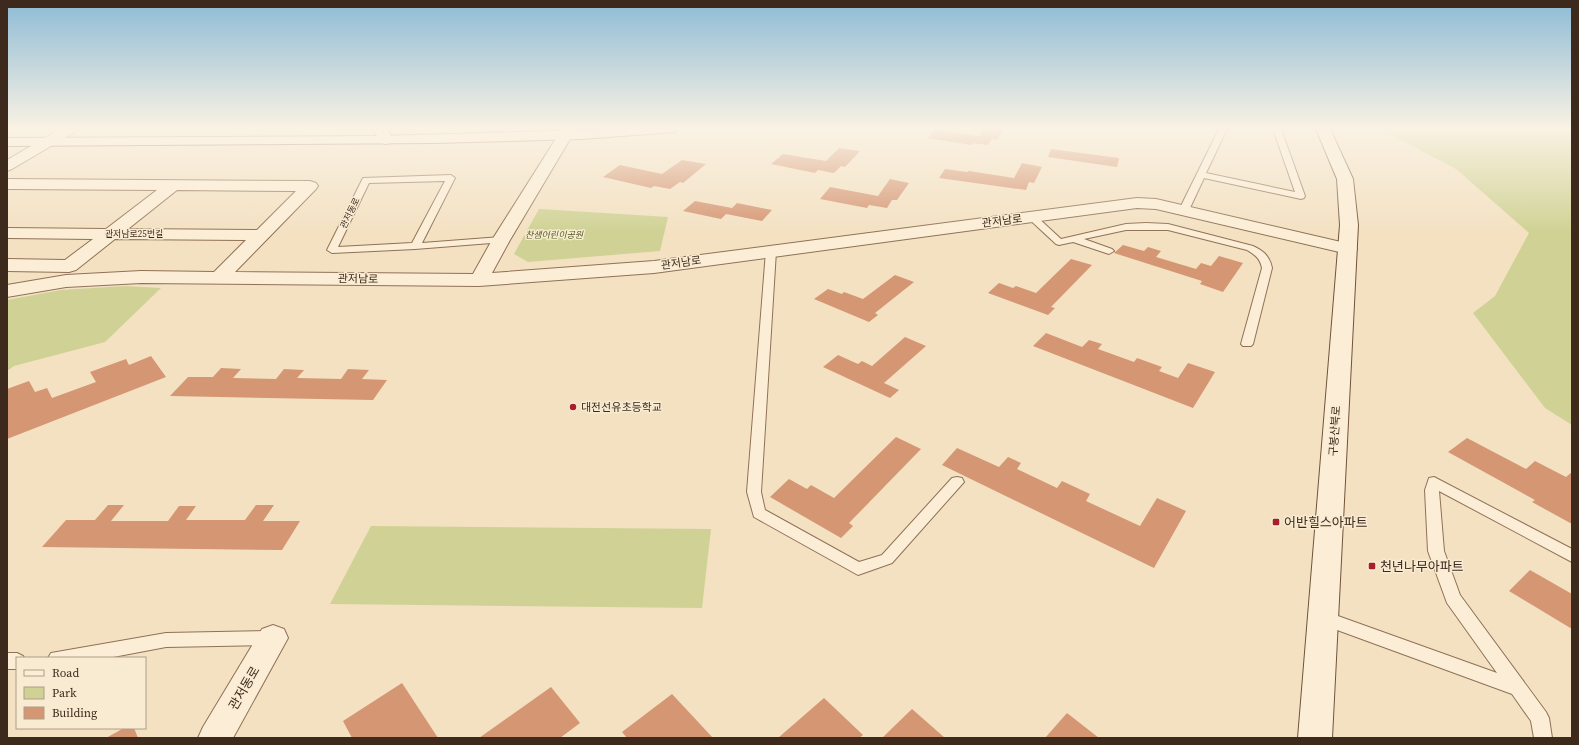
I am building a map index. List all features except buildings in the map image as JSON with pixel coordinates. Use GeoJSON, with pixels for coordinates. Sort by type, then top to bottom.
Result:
{"type":"FeatureCollection","features":[{"type":"Feature","properties":{"kind":"street"},"geometry":{"type":"LineString","coordinates":[[479,280],[500,240],[548,164]]}},
{"type":"Feature","properties":{"kind":"street","name":"구봉산북로"},"geometry":{"type":"LineString","coordinates":[[1315,738],[1350,225],[1345,179],[1339,164]]}},
{"type":"Feature","properties":{"kind":"street"},"geometry":{"type":"LineString","coordinates":[[7,184],[310,186],[219,278]]}},
{"type":"Feature","properties":{"kind":"street"},"geometry":{"type":"LineString","coordinates":[[7,265],[69,266],[173,185]]}},
{"type":"Feature","properties":{"kind":"street","name":"관저남로"},"geometry":{"type":"LineString","coordinates":[[7,291],[66,281],[141,277],[479,280],[654,267],[1137,203],[1156,204],[1184,210],[1348,249]]}},
{"type":"Feature","properties":{"kind":"street","name":"관저남로25번길"},"geometry":{"type":"LineString","coordinates":[[7,233],[261,235]]}},
{"type":"Feature","properties":{"kind":"street","name":"관저동로"},"geometry":{"type":"LineString","coordinates":[[215,738],[273,638]]}},
{"type":"Feature","properties":{"kind":"lane"},"geometry":{"type":"LineString","coordinates":[[1184,210],[1206,164]]}},
{"type":"Feature","properties":{"kind":"lane"},"geometry":{"type":"LineString","coordinates":[[1201,175],[1301,196],[1289,164]]}},
{"type":"Feature","properties":{"kind":"lane","name":"관저동로"},"geometry":{"type":"LineString","coordinates":[[415,246],[451,178],[366,180],[332,250],[385,248],[415,246],[500,240]]}},
{"type":"Feature","properties":{"kind":"lane"},"geometry":{"type":"LineString","coordinates":[[1032,217],[1059,242],[1126,227],[1156,226],[1168,227],[1250,248],[1261,254],[1266,260],[1267,268],[1247,344]]}},
{"type":"Feature","properties":{"kind":"lane"},"geometry":{"type":"LineString","coordinates":[[1074,239],[1109,251]]}},
{"type":"Feature","properties":{"kind":"lane"},"geometry":{"type":"LineString","coordinates":[[771,251],[754,492],[758,513],[858,569],[886,559],[957,482]]}},
{"type":"Feature","properties":{"kind":"lane"},"geometry":{"type":"LineString","coordinates":[[1543,738],[1540,718],[1453,598],[1436,551],[1432,490],[1434,482],[1572,556]]}},
{"type":"Feature","properties":{"kind":"lane"},"geometry":{"type":"LineString","coordinates":[[1323,618],[1518,688]]}},
{"type":"Feature","properties":{"kind":"lane"},"geometry":{"type":"LineString","coordinates":[[74,657],[166,640],[273,638]]}},
{"type":"Feature","properties":{"kind":"green space"},"geometry":{"type":"Polygon","coordinates":[[[1446,164],[1572,164],[1572,425],[1545,408],[1473,313],[1495,296],[1529,233],[1456,169],[1446,164]]]}},
{"type":"Feature","properties":{"kind":"green space","name":"찬샘어린이공원"},"geometry":{"type":"Polygon","coordinates":[[[539,209],[668,217],[660,251],[528,262],[514,254],[539,209]]]}},
{"type":"Feature","properties":{"kind":"green space"},"geometry":{"type":"Polygon","coordinates":[[[125,286],[161,288],[105,342],[14,366],[7,371],[7,300],[61,290],[125,286]]]}},
{"type":"Feature","properties":{"kind":"green space"},"geometry":{"type":"Polygon","coordinates":[[[371,526],[711,529],[702,608],[330,604],[371,526]]]}},
{"type":"Feature","properties":{"kind":"place","name":"대전선유초등학교"},"geometry":{"type":"Point","coordinates":[573,407]}},
{"type":"Feature","properties":{"kind":"place","name":"어반힐스아파트"},"geometry":{"type":"Point","coordinates":[1276,522]}},
{"type":"Feature","properties":{"kind":"place","name":"천년나무아파트"},"geometry":{"type":"Point","coordinates":[1372,566]}}]}
